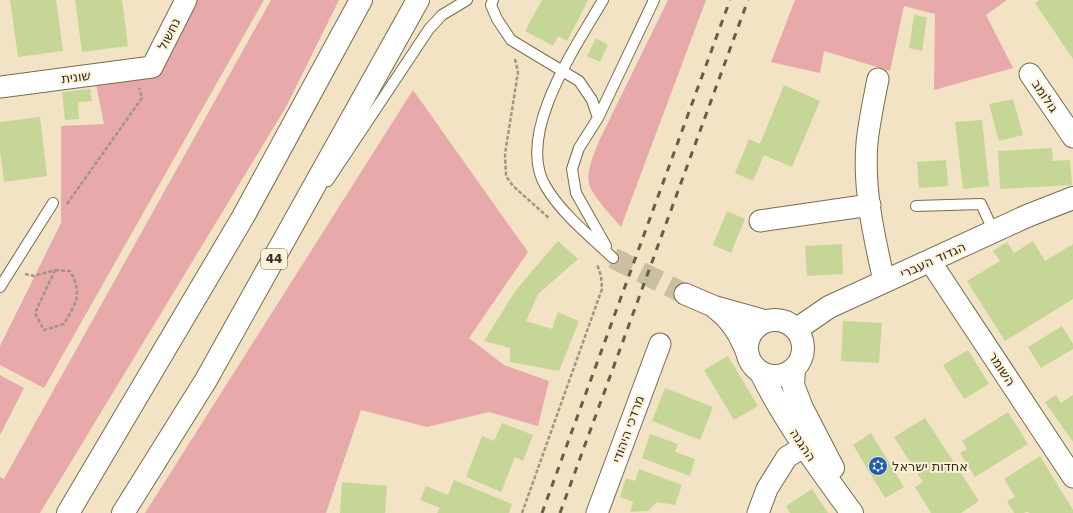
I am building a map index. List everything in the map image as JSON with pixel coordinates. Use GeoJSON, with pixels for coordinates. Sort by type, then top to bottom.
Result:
{"type":"FeatureCollection","features":[{"type":"Feature","properties":{"kind":"main road"},"geometry":{"type":"LineString","coordinates":[[68,513],[243,217],[361,0]]}},
{"type":"Feature","properties":{"kind":"main road","name":"44"},"geometry":{"type":"LineString","coordinates":[[123,513],[206,380],[418,0]]}},
{"type":"Feature","properties":{"kind":"main road","name":"הגדוד העברי"},"geometry":{"type":"LineString","coordinates":[[797,329],[829,307],[884,281],[1073,198]]}},
{"type":"Feature","properties":{"kind":"main road"},"geometry":{"type":"LineString","coordinates":[[783,320],[797,329],[802,337],[804,346],[800,363],[794,370],[778,377],[761,373],[753,367],[748,355],[748,340],[752,332],[766,321],[783,320]]}},
{"type":"Feature","properties":{"kind":"main road","name":"ההגנה"},"geometry":{"type":"LineString","coordinates":[[794,370],[793,385],[810,443],[852,513]]}},
{"type":"Feature","properties":{"kind":"main road","name":"ההגנה"},"geometry":{"type":"LineString","coordinates":[[761,373],[774,401],[810,443],[857,513]]}},
{"type":"Feature","properties":{"kind":"street","name":"נחשול"},"geometry":{"type":"LineString","coordinates":[[143,68],[186,0]]}},
{"type":"Feature","properties":{"kind":"street","name":"שונית"},"geometry":{"type":"LineString","coordinates":[[0,87],[143,68]]}},
{"type":"Feature","properties":{"kind":"street","name":"גולומב"},"geometry":{"type":"LineString","coordinates":[[1030,74],[1073,137]]}},
{"type":"Feature","properties":{"kind":"street"},"geometry":{"type":"LineString","coordinates":[[878,79],[867,143],[867,189],[874,236],[884,281]]}},
{"type":"Feature","properties":{"kind":"street"},"geometry":{"type":"LineString","coordinates":[[760,221],[870,205]]}},
{"type":"Feature","properties":{"kind":"street","name":"השומר"},"geometry":{"type":"LineString","coordinates":[[930,261],[1073,477]]}},
{"type":"Feature","properties":{"kind":"street"},"geometry":{"type":"LineString","coordinates":[[684,294],[713,306],[766,321]]}},
{"type":"Feature","properties":{"kind":"street"},"geometry":{"type":"LineString","coordinates":[[713,306],[730,320],[740,335],[748,355]]}},
{"type":"Feature","properties":{"kind":"street","name":"מרדכי היהודי"},"geometry":{"type":"LineString","coordinates":[[597,513],[660,344]]}},
{"type":"Feature","properties":{"kind":"street"},"geometry":{"type":"LineString","coordinates":[[758,513],[767,489],[787,457],[810,443]]}},
{"type":"Feature","properties":{"kind":"lane"},"geometry":{"type":"LineString","coordinates":[[249,303],[418,44],[442,16],[467,0]]}},
{"type":"Feature","properties":{"kind":"lane"},"geometry":{"type":"LineString","coordinates":[[493,0],[491,5],[497,19],[511,40],[579,81],[587,90],[598,118]]}},
{"type":"Feature","properties":{"kind":"lane"},"geometry":{"type":"LineString","coordinates":[[603,0],[561,71],[539,131],[537,161],[545,186],[564,210],[613,258],[576,192],[572,169],[579,148],[598,118],[654,0]]}},
{"type":"Feature","properties":{"kind":"lane"},"geometry":{"type":"LineString","coordinates":[[0,287],[53,203]]}},
{"type":"Feature","properties":{"kind":"lane"},"geometry":{"type":"LineString","coordinates":[[916,206],[981,204],[994,232]]}},
{"type":"Feature","properties":{"kind":"path"},"geometry":{"type":"LineString","coordinates":[[511,40],[518,72],[505,154],[506,176],[513,186],[555,223]]}},
{"type":"Feature","properties":{"kind":"path"},"geometry":{"type":"LineString","coordinates":[[53,203],[68,204],[142,98],[143,68]]}},
{"type":"Feature","properties":{"kind":"path"},"geometry":{"type":"LineString","coordinates":[[522,513],[602,289],[601,276],[596,262]]}},
{"type":"Feature","properties":{"kind":"path"},"geometry":{"type":"LineString","coordinates":[[10,271],[34,276],[55,270],[70,272],[77,284],[77,301],[64,324],[44,330],[35,314],[55,270]]}},
{"type":"Feature","properties":{"kind":"shaded area"},"geometry":{"type":"Polygon","coordinates":[[[193,0],[264,0],[44,388],[0,365],[0,346],[61,223],[61,126],[104,124],[96,84],[155,78],[193,0]]]}},
{"type":"Feature","properties":{"kind":"shaded area"},"geometry":{"type":"Polygon","coordinates":[[[271,0],[339,0],[286,107],[40,513],[0,513],[0,477],[4,479],[271,0]]]}},
{"type":"Feature","properties":{"kind":"shaded area"},"geometry":{"type":"Polygon","coordinates":[[[668,0],[706,0],[621,227],[591,189],[588,179],[590,168],[599,141],[668,0]]]}},
{"type":"Feature","properties":{"kind":"shaded area"},"geometry":{"type":"Polygon","coordinates":[[[795,0],[1007,0],[986,15],[1013,68],[934,90],[935,14],[904,6],[890,71],[824,51],[820,73],[771,62],[795,0]]]}},
{"type":"Feature","properties":{"kind":"shaded area"},"geometry":{"type":"Polygon","coordinates":[[[413,90],[528,252],[469,338],[504,365],[549,381],[538,426],[489,412],[427,427],[361,410],[326,513],[145,513],[413,90]]]}},
{"type":"Feature","properties":{"kind":"shaded area"},"geometry":{"type":"Polygon","coordinates":[[[0,375],[24,388],[0,435],[0,375]]]}},
{"type":"Feature","properties":{"kind":"building"},"geometry":{"type":"Polygon","coordinates":[[[10,0],[56,0],[63,51],[18,57],[10,0]]]}},
{"type":"Feature","properties":{"kind":"building"},"geometry":{"type":"Polygon","coordinates":[[[75,0],[122,0],[128,46],[82,52],[75,0]]]}},
{"type":"Feature","properties":{"kind":"building"},"geometry":{"type":"Polygon","coordinates":[[[542,0],[588,0],[567,41],[558,36],[553,46],[525,31],[542,0]]]}},
{"type":"Feature","properties":{"kind":"building"},"geometry":{"type":"Polygon","coordinates":[[[1039,0],[1073,0],[1073,59],[1035,3],[1039,0]]]}},
{"type":"Feature","properties":{"kind":"building"},"geometry":{"type":"Polygon","coordinates":[[[914,15],[927,17],[922,51],[909,48],[914,15]]]}},
{"type":"Feature","properties":{"kind":"building"},"geometry":{"type":"Polygon","coordinates":[[[596,38],[608,45],[600,62],[587,56],[596,38]]]}},
{"type":"Feature","properties":{"kind":"building"},"geometry":{"type":"Polygon","coordinates":[[[784,85],[820,101],[792,167],[764,155],[753,181],[735,173],[749,139],[760,144],[784,85]]]}},
{"type":"Feature","properties":{"kind":"building"},"geometry":{"type":"Polygon","coordinates":[[[90,89],[92,101],[78,102],[79,119],[65,120],[62,92],[90,89]]]}},
{"type":"Feature","properties":{"kind":"building"},"geometry":{"type":"Polygon","coordinates":[[[1013,99],[1023,135],[999,141],[989,104],[1013,99]]]}},
{"type":"Feature","properties":{"kind":"building"},"geometry":{"type":"Polygon","coordinates":[[[40,117],[47,176],[4,182],[0,150],[0,122],[40,117]]]}},
{"type":"Feature","properties":{"kind":"building"},"geometry":{"type":"Polygon","coordinates":[[[982,120],[989,186],[963,189],[955,122],[982,120]]]}},
{"type":"Feature","properties":{"kind":"building"},"geometry":{"type":"Polygon","coordinates":[[[1052,148],[1053,161],[1070,160],[1072,185],[1000,189],[998,151],[1052,148]]]}},
{"type":"Feature","properties":{"kind":"building"},"geometry":{"type":"Polygon","coordinates":[[[946,160],[948,186],[919,188],[917,162],[946,160]]]}},
{"type":"Feature","properties":{"kind":"building"},"geometry":{"type":"Polygon","coordinates":[[[727,211],[745,219],[731,253],[713,245],[727,211]]]}},
{"type":"Feature","properties":{"kind":"building"},"geometry":{"type":"Polygon","coordinates":[[[558,241],[578,259],[538,294],[526,321],[552,329],[558,312],[579,321],[559,371],[510,362],[510,348],[484,341],[516,290],[558,241]]]}},
{"type":"Feature","properties":{"kind":"building"},"geometry":{"type":"Polygon","coordinates":[[[1033,241],[1045,261],[1073,244],[1073,299],[1005,341],[967,281],[1000,261],[993,251],[1007,242],[1014,253],[1033,241]]]}},
{"type":"Feature","properties":{"kind":"building"},"geometry":{"type":"Polygon","coordinates":[[[842,244],[843,274],[807,276],[805,246],[842,244]]]}},
{"type":"Feature","properties":{"kind":"building"},"geometry":{"type":"Polygon","coordinates":[[[843,321],[882,323],[879,363],[841,361],[843,321]]]}},
{"type":"Feature","properties":{"kind":"building"},"geometry":{"type":"Polygon","coordinates":[[[1062,326],[1073,344],[1073,349],[1041,368],[1028,347],[1062,326]]]}},
{"type":"Feature","properties":{"kind":"building"},"geometry":{"type":"Polygon","coordinates":[[[968,350],[989,384],[964,399],[943,365],[968,350]]]}},
{"type":"Feature","properties":{"kind":"building"},"geometry":{"type":"Polygon","coordinates":[[[728,356],[758,406],[734,420],[704,370],[728,356]]]}},
{"type":"Feature","properties":{"kind":"building"},"geometry":{"type":"Polygon","coordinates":[[[665,388],[713,407],[700,440],[652,421],[665,388]]]}},
{"type":"Feature","properties":{"kind":"building"},"geometry":{"type":"Polygon","coordinates":[[[1056,395],[1061,403],[1073,395],[1073,442],[1045,402],[1056,395]]]}},
{"type":"Feature","properties":{"kind":"building"},"geometry":{"type":"Polygon","coordinates":[[[1008,412],[1028,444],[975,477],[960,453],[967,449],[962,441],[1008,412]]]}},
{"type":"Feature","properties":{"kind":"building"},"geometry":{"type":"Polygon","coordinates":[[[925,418],[979,501],[961,513],[931,513],[915,487],[923,482],[894,437],[925,418]]]}},
{"type":"Feature","properties":{"kind":"building"},"geometry":{"type":"Polygon","coordinates":[[[502,423],[533,435],[523,461],[515,457],[501,492],[466,477],[482,436],[494,441],[502,423]]]}},
{"type":"Feature","properties":{"kind":"building","name":"אחדות ישראל"},"geometry":{"type":"Polygon","coordinates":[[[871,433],[904,487],[885,498],[853,445],[871,433]]]}},
{"type":"Feature","properties":{"kind":"building"},"geometry":{"type":"Polygon","coordinates":[[[650,434],[678,444],[675,452],[695,459],[690,476],[642,458],[650,434]]]}},
{"type":"Feature","properties":{"kind":"building"},"geometry":{"type":"Polygon","coordinates":[[[1040,456],[1073,510],[1073,513],[1029,513],[1028,511],[1024,513],[1014,513],[1007,501],[1015,497],[1004,479],[1040,456]]]}},
{"type":"Feature","properties":{"kind":"building"},"geometry":{"type":"Polygon","coordinates":[[[639,469],[682,485],[675,505],[657,502],[648,511],[630,512],[633,502],[620,497],[626,478],[635,481],[639,469]]]}},
{"type":"Feature","properties":{"kind":"building"},"geometry":{"type":"Polygon","coordinates":[[[454,480],[512,504],[509,513],[437,513],[440,508],[420,500],[426,486],[448,495],[454,480]]]}},
{"type":"Feature","properties":{"kind":"building"},"geometry":{"type":"Polygon","coordinates":[[[342,482],[387,486],[385,513],[340,513],[342,482]]]}},
{"type":"Feature","properties":{"kind":"building"},"geometry":{"type":"Polygon","coordinates":[[[812,489],[828,513],[790,513],[786,506],[812,489]]]}},
{"type":"Feature","properties":{"kind":"tunnel"},"geometry":{"type":"LineString","coordinates":[[613,258],[685,294]]}},
{"type":"Feature","properties":{"kind":"railway"},"geometry":{"type":"LineString","coordinates":[[542,513],[730,0]]}},
{"type":"Feature","properties":{"kind":"railway"},"geometry":{"type":"LineString","coordinates":[[560,513],[748,0]]}},
{"type":"Feature","properties":{"kind":"place","name":"אחדות ישראל"},"geometry":{"type":"Point","coordinates":[878,466]}}]}
